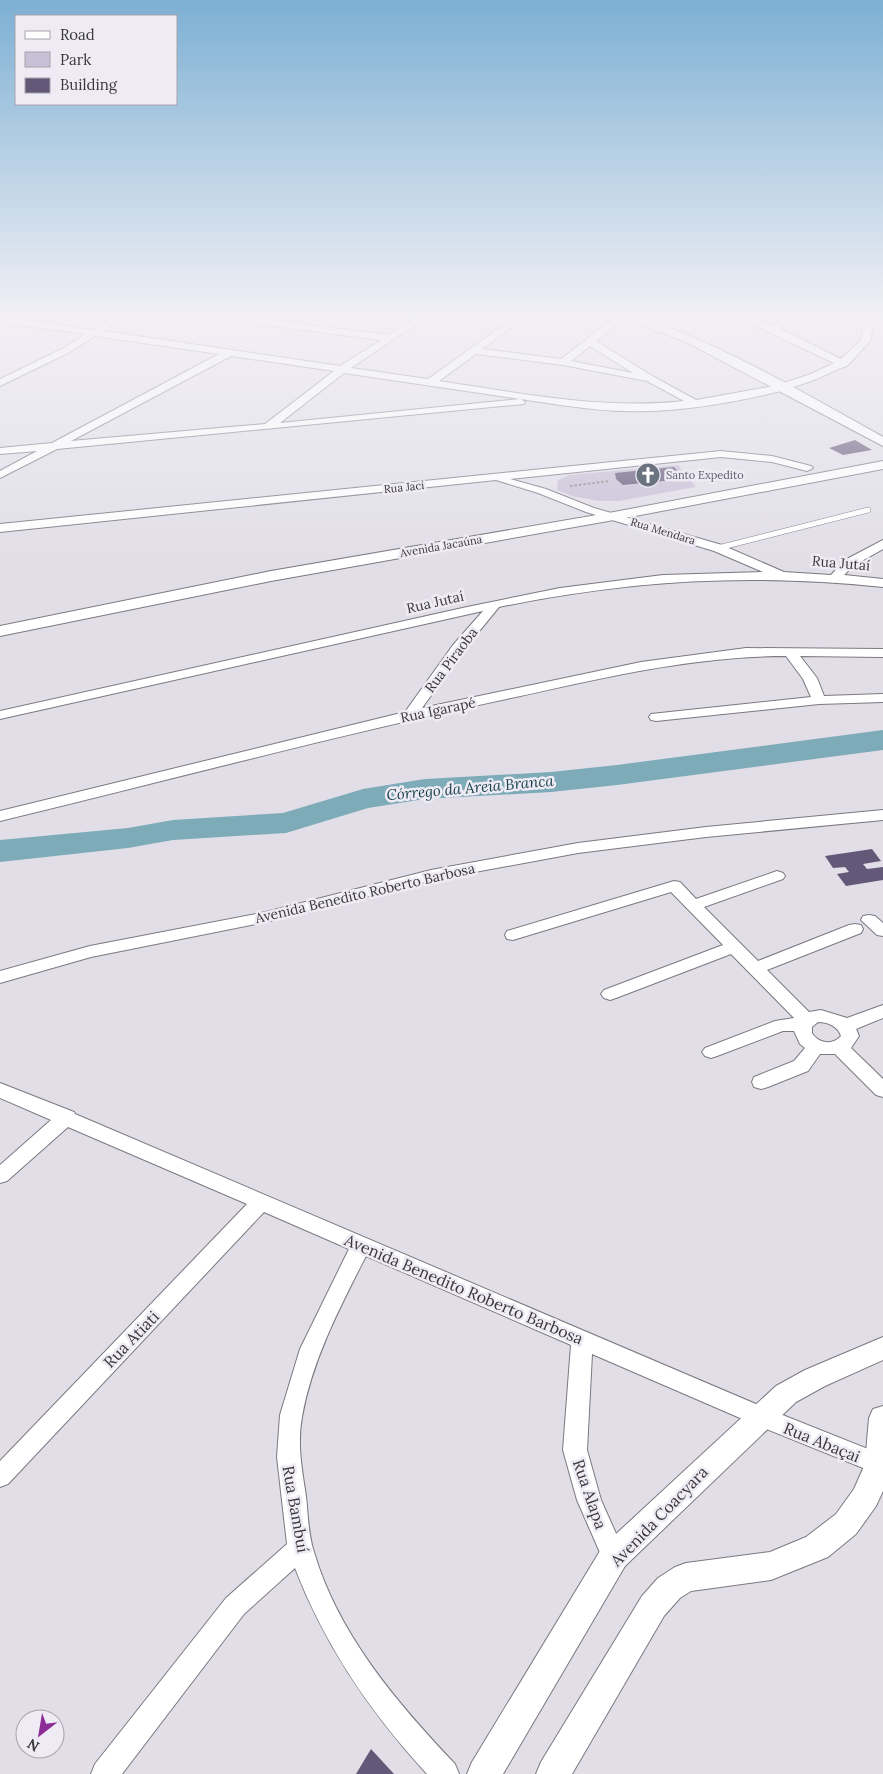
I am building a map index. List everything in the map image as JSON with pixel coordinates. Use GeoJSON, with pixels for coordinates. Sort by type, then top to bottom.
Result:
{"type":"FeatureCollection","features":[{"type":"Feature","properties":{"kind":"street"},"geometry":{"type":"LineString","coordinates":[[0,475],[143,399]]}},
{"type":"Feature","properties":{"kind":"street"},"geometry":{"type":"LineString","coordinates":[[268,427],[304,399]]}},
{"type":"Feature","properties":{"kind":"street"},"geometry":{"type":"LineString","coordinates":[[472,406],[481,399]]}},
{"type":"Feature","properties":{"kind":"street"},"geometry":{"type":"LineString","coordinates":[[0,452],[542,399],[591,406],[637,408],[729,399]]}},
{"type":"Feature","properties":{"kind":"street"},"geometry":{"type":"LineString","coordinates":[[688,399],[694,402]]}},
{"type":"Feature","properties":{"kind":"street"},"geometry":{"type":"LineString","coordinates":[[805,399],[883,442]]}},
{"type":"Feature","properties":{"kind":"street","name":"Rua Jaci"},"geometry":{"type":"LineString","coordinates":[[0,528],[721,454],[772,459],[807,468]]}},
{"type":"Feature","properties":{"kind":"street","name":"Avenida Jacaúna"},"geometry":{"type":"LineString","coordinates":[[0,618],[124,592],[590,510],[883,455]]}},
{"type":"Feature","properties":{"kind":"street","name":"Avenida Jacaúna"},"geometry":{"type":"LineString","coordinates":[[0,631],[271,576],[614,516],[883,465]]}},
{"type":"Feature","properties":{"kind":"street"},"geometry":{"type":"LineString","coordinates":[[532,474],[542,491]]}},
{"type":"Feature","properties":{"kind":"street","name":"Rua Mendara"},"geometry":{"type":"LineString","coordinates":[[491,478],[542,491],[590,510],[718,548],[783,576]]}},
{"type":"Feature","properties":{"kind":"street"},"geometry":{"type":"LineString","coordinates":[[836,578],[849,563],[883,544]]}},
{"type":"Feature","properties":{"kind":"street","name":"Rua Jutaí"},"geometry":{"type":"LineString","coordinates":[[0,715],[494,606],[590,587],[639,581],[783,576],[836,578],[883,583]]}},
{"type":"Feature","properties":{"kind":"street","name":"Rua Piraoba"},"geometry":{"type":"LineString","coordinates":[[410,715],[458,648],[494,606]]}},
{"type":"Feature","properties":{"kind":"street"},"geometry":{"type":"LineString","coordinates":[[789,651],[810,678],[819,700]]}},
{"type":"Feature","properties":{"kind":"street","name":"Rua Igarapé"},"geometry":{"type":"LineString","coordinates":[[0,816],[202,768],[410,715],[640,666],[708,656],[789,651],[883,653]]}},
{"type":"Feature","properties":{"kind":"street"},"geometry":{"type":"LineString","coordinates":[[656,717],[819,700],[883,698]]}},
{"type":"Feature","properties":{"kind":"street","name":"Avenida Benedito Roberto Barbosa"},"geometry":{"type":"LineString","coordinates":[[0,977],[90,952],[266,917],[340,900],[431,874],[578,848],[706,832],[883,815]]}},
{"type":"Feature","properties":{"kind":"street"},"geometry":{"type":"LineString","coordinates":[[692,906],[777,876]]}},
{"type":"Feature","properties":{"kind":"street"},"geometry":{"type":"LineString","coordinates":[[512,935],[674,886],[756,968],[805,1022]]}},
{"type":"Feature","properties":{"kind":"street"},"geometry":{"type":"LineString","coordinates":[[883,917],[869,920],[883,931]]}},
{"type":"Feature","properties":{"kind":"street"},"geometry":{"type":"LineString","coordinates":[[756,968],[855,929]]}},
{"type":"Feature","properties":{"kind":"street"},"geometry":{"type":"LineString","coordinates":[[610,994],[734,946]]}},
{"type":"Feature","properties":{"kind":"street"},"geometry":{"type":"LineString","coordinates":[[845,1026],[883,1011]]}},
{"type":"Feature","properties":{"kind":"street"},"geometry":{"type":"LineString","coordinates":[[711,1052],[781,1025],[805,1022],[821,1016],[839,1021],[845,1026],[850,1036],[845,1045],[839,1048],[828,1049],[816,1046],[805,1039],[802,1034],[805,1022]]}},
{"type":"Feature","properties":{"kind":"street"},"geometry":{"type":"LineString","coordinates":[[761,1082],[801,1066],[816,1046]]}},
{"type":"Feature","properties":{"kind":"street"},"geometry":{"type":"LineString","coordinates":[[839,1048],[883,1090]]}},
{"type":"Feature","properties":{"kind":"street","name":"Avenida Benedito Roberto Barbosa"},"geometry":{"type":"LineString","coordinates":[[0,1090],[762,1417]]}},
{"type":"Feature","properties":{"kind":"street"},"geometry":{"type":"LineString","coordinates":[[0,1176],[66,1117]]}},
{"type":"Feature","properties":{"kind":"street","name":"Rua Atiati"},"geometry":{"type":"LineString","coordinates":[[0,1477],[262,1201]]}},
{"type":"Feature","properties":{"kind":"street","name":"Rua Bambuí"},"geometry":{"type":"LineString","coordinates":[[361,1245],[314,1339],[290,1416],[287,1455],[300,1548],[320,1602],[367,1681],[420,1747],[445,1774]]}},
{"type":"Feature","properties":{"kind":"street","name":"Rua Alapa"},"geometry":{"type":"LineString","coordinates":[[582,1340],[575,1450],[589,1500],[614,1556]]}},
{"type":"Feature","properties":{"kind":"street","name":"Avenida Coacyara"},"geometry":{"type":"LineString","coordinates":[[484,1774],[614,1556],[709,1464],[786,1394],[815,1378],[883,1348]]}},
{"type":"Feature","properties":{"kind":"street","name":"Rua Abaçai"},"geometry":{"type":"LineString","coordinates":[[762,1417],[881,1465]]}},
{"type":"Feature","properties":{"kind":"street"},"geometry":{"type":"LineString","coordinates":[[553,1774],[652,1606],[669,1588],[686,1577],[772,1566],[817,1547],[846,1524],[866,1497],[881,1465],[883,1418]]}},
{"type":"Feature","properties":{"kind":"street"},"geometry":{"type":"LineString","coordinates":[[105,1774],[235,1606],[300,1548]]}},
{"type":"Feature","properties":{"kind":"lane"},"geometry":{"type":"LineString","coordinates":[[718,548],[868,510]]}},
{"type":"Feature","properties":{"kind":"path"},"geometry":{"type":"LineString","coordinates":[[542,491],[610,481]]}},
{"type":"Feature","properties":{"kind":"path"},"geometry":{"type":"LineString","coordinates":[[580,485],[584,489]]}},
{"type":"Feature","properties":{"kind":"green space"},"geometry":{"type":"Polygon","coordinates":[[[678,465],[696,487],[619,501],[598,501],[572,496],[557,490],[558,480],[569,475],[678,465]]]}},
{"type":"Feature","properties":{"kind":"building"},"geometry":{"type":"Polygon","coordinates":[[[855,440],[872,450],[843,455],[829,448],[855,440]]]}},
{"type":"Feature","properties":{"kind":"building","name":"Santo Expedito"},"geometry":{"type":"Polygon","coordinates":[[[674,467],[684,479],[623,485],[616,479],[615,473],[674,467]]]}},
{"type":"Feature","properties":{"kind":"building"},"geometry":{"type":"Polygon","coordinates":[[[872,849],[881,861],[863,864],[867,869],[883,867],[883,880],[846,886],[837,874],[849,872],[845,867],[833,868],[825,856],[872,849]]]}},
{"type":"Feature","properties":{"kind":"building"},"geometry":{"type":"Polygon","coordinates":[[[371,1749],[394,1774],[356,1774],[371,1749]]]}},
{"type":"Feature","properties":{"kind":"waterway","name":"Córrego da Areia Branca"},"geometry":{"type":"LineString","coordinates":[[0,851],[128,838],[173,830],[286,823],[363,799],[425,789],[551,782],[617,775],[883,740]]}},
{"type":"Feature","properties":{"kind":"place","name":"Santo Expedito"},"geometry":{"type":"Point","coordinates":[648,475]}}]}
